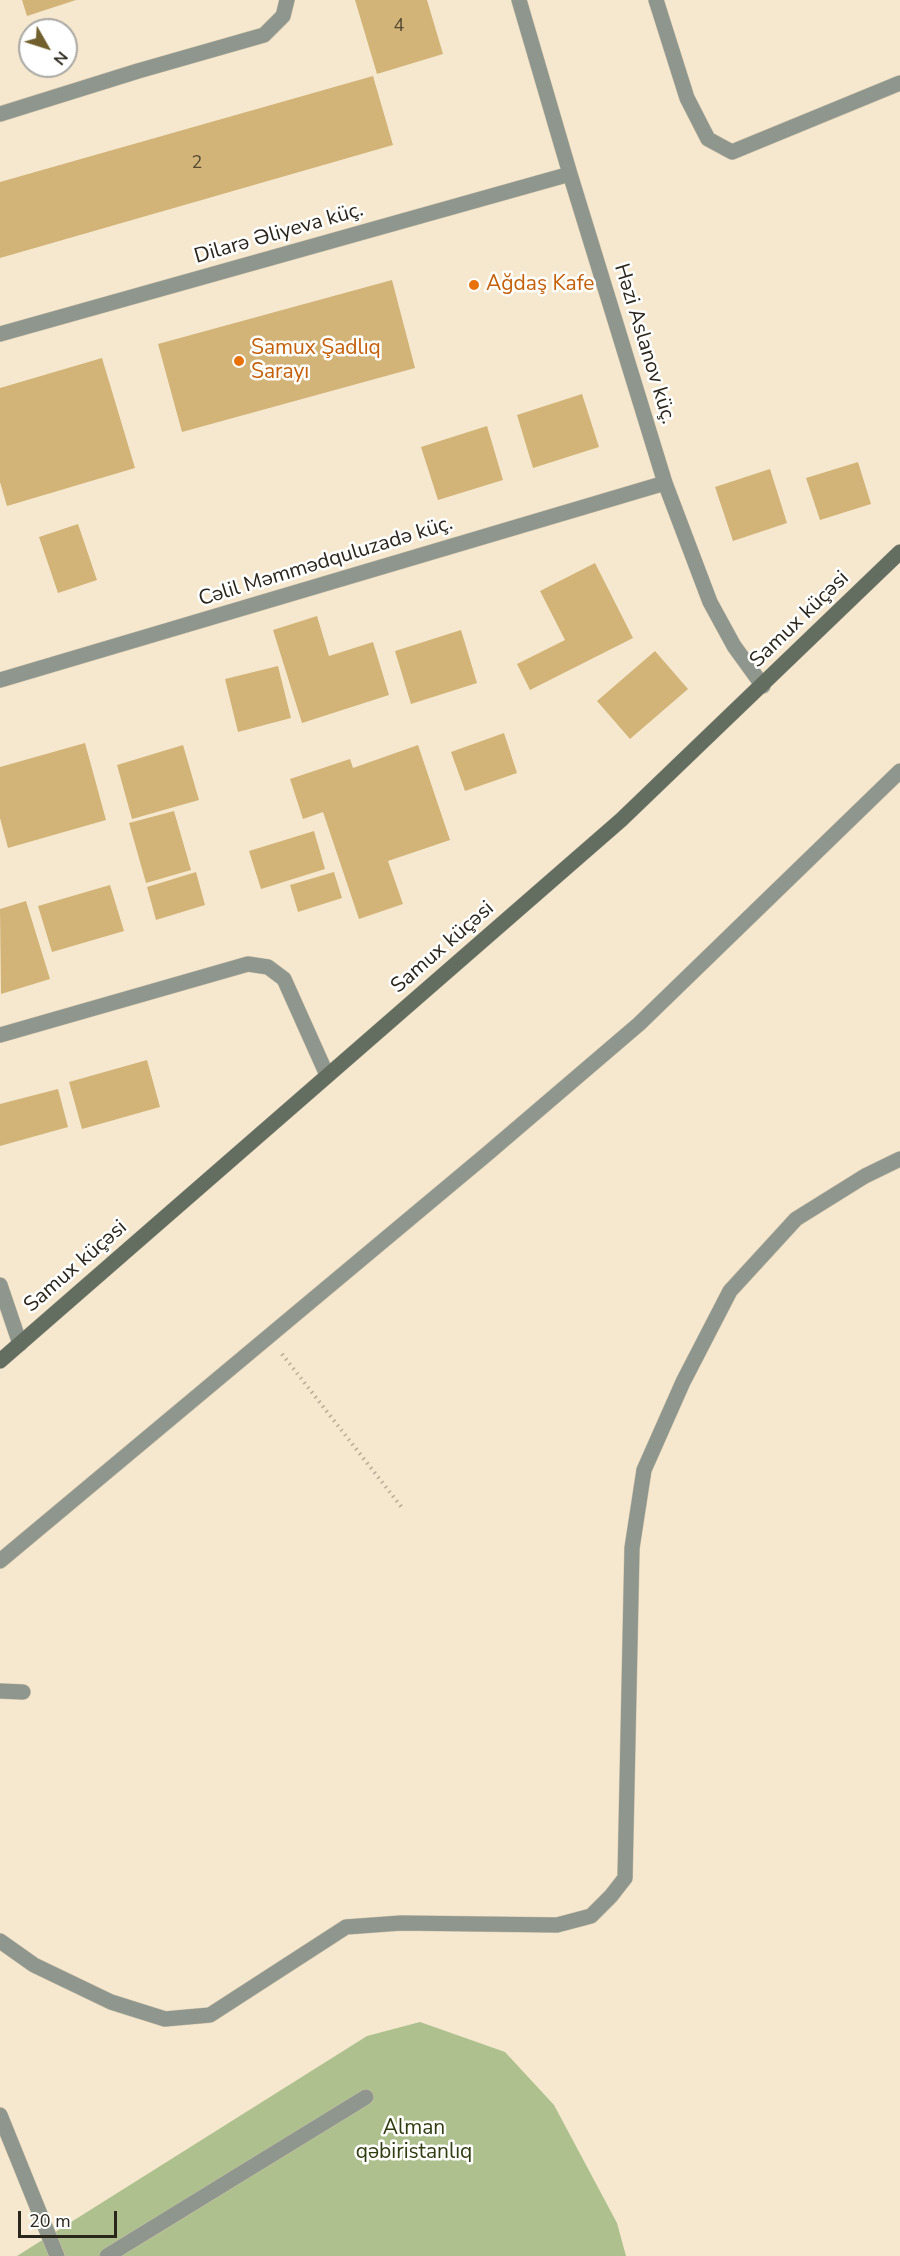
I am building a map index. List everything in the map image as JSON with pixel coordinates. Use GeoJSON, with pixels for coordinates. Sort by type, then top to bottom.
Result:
{"type":"FeatureCollection","features":[{"type":"Feature","properties":{"kind":"main road","name":"Samux küçəsi"},"geometry":{"type":"LineString","coordinates":[[0,1361],[621,820],[900,552]]}},
{"type":"Feature","properties":{"kind":"street"},"geometry":{"type":"LineString","coordinates":[[0,114],[264,35],[283,16],[287,0]]}},
{"type":"Feature","properties":{"kind":"street","name":"Həzi Aslanov küç."},"geometry":{"type":"LineString","coordinates":[[519,0],[665,483],[710,602],[734,646],[763,686]]}},
{"type":"Feature","properties":{"kind":"street"},"geometry":{"type":"LineString","coordinates":[[656,0],[687,98],[708,139],[732,152],[900,83]]}},
{"type":"Feature","properties":{"kind":"street","name":"Dilarə Əliyeva küç."},"geometry":{"type":"LineString","coordinates":[[0,334],[570,174]]}},
{"type":"Feature","properties":{"kind":"street","name":"Cəlil Məmmədquluzadə küç."},"geometry":{"type":"LineString","coordinates":[[0,680],[665,483]]}},
{"type":"Feature","properties":{"kind":"street"},"geometry":{"type":"LineString","coordinates":[[0,1561],[639,1024],[900,771]]}},
{"type":"Feature","properties":{"kind":"street"},"geometry":{"type":"LineString","coordinates":[[0,1035],[248,964],[268,967],[284,979],[327,1076]]}},
{"type":"Feature","properties":{"kind":"street"},"geometry":{"type":"LineString","coordinates":[[0,1941],[34,1965],[111,2002],[165,2019],[210,2015],[346,1927],[401,1923],[557,1925],[591,1916],[625,1878],[632,1548],[644,1470],[683,1382],[730,1291],[796,1219],[865,1176],[900,1159]]}},
{"type":"Feature","properties":{"kind":"street"},"geometry":{"type":"LineString","coordinates":[[0,1285],[20,1344]]}},
{"type":"Feature","properties":{"kind":"street"},"geometry":{"type":"LineString","coordinates":[[0,1691],[23,1692]]}},
{"type":"Feature","properties":{"kind":"street"},"geometry":{"type":"LineString","coordinates":[[107,2256],[366,2097]]}},
{"type":"Feature","properties":{"kind":"street"},"geometry":{"type":"LineString","coordinates":[[0,2115],[57,2256]]}},
{"type":"Feature","properties":{"kind":"path"},"geometry":{"type":"LineString","coordinates":[[269,1337],[403,1509]]}},
{"type":"Feature","properties":{"kind":"green space","name":"Alman qəbiristanlıq"},"geometry":{"type":"Polygon","coordinates":[[[420,2022],[505,2052],[554,2105],[617,2223],[626,2256],[17,2256],[367,2036],[420,2022]]]}},
{"type":"Feature","properties":{"kind":"building"},"geometry":{"type":"Polygon","coordinates":[[[22,0],[76,0],[27,16],[22,0]]]}},
{"type":"Feature","properties":{"kind":"building"},"geometry":{"type":"Polygon","coordinates":[[[355,0],[427,0],[443,54],[377,74],[355,0]]]}},
{"type":"Feature","properties":{"kind":"building"},"geometry":{"type":"Polygon","coordinates":[[[373,76],[393,145],[0,258],[0,182],[373,76]]]}},
{"type":"Feature","properties":{"kind":"building"},"geometry":{"type":"Polygon","coordinates":[[[392,280],[415,368],[182,432],[158,344],[392,280]]]}},
{"type":"Feature","properties":{"kind":"building"},"geometry":{"type":"Polygon","coordinates":[[[102,358],[135,468],[7,506],[0,482],[0,388],[102,358]]]}},
{"type":"Feature","properties":{"kind":"building"},"geometry":{"type":"Polygon","coordinates":[[[582,394],[599,447],[533,468],[517,415],[582,394]]]}},
{"type":"Feature","properties":{"kind":"building"},"geometry":{"type":"Polygon","coordinates":[[[487,426],[503,480],[438,500],[421,447],[487,426]]]}},
{"type":"Feature","properties":{"kind":"building"},"geometry":{"type":"Polygon","coordinates":[[[858,462],[871,504],[820,520],[806,478],[858,462]]]}},
{"type":"Feature","properties":{"kind":"building"},"geometry":{"type":"Polygon","coordinates":[[[770,469],[787,523],[733,541],[715,487],[770,469]]]}},
{"type":"Feature","properties":{"kind":"building"},"geometry":{"type":"Polygon","coordinates":[[[78,524],[97,580],[58,593],[39,537],[78,524]]]}},
{"type":"Feature","properties":{"kind":"building"},"geometry":{"type":"Polygon","coordinates":[[[595,563],[633,638],[530,690],[517,664],[565,640],[540,591],[595,563]]]}},
{"type":"Feature","properties":{"kind":"building"},"geometry":{"type":"Polygon","coordinates":[[[317,616],[329,656],[373,642],[389,695],[302,723],[273,630],[317,616]]]}},
{"type":"Feature","properties":{"kind":"building"},"geometry":{"type":"Polygon","coordinates":[[[461,630],[477,683],[411,704],[395,651],[461,630]]]}},
{"type":"Feature","properties":{"kind":"building"},"geometry":{"type":"Polygon","coordinates":[[[655,651],[688,689],[630,739],[597,701],[655,651]]]}},
{"type":"Feature","properties":{"kind":"building"},"geometry":{"type":"Polygon","coordinates":[[[278,666],[291,718],[238,732],[225,679],[278,666]]]}},
{"type":"Feature","properties":{"kind":"building"},"geometry":{"type":"Polygon","coordinates":[[[504,733],[517,773],[465,791],[451,752],[504,733]]]}},
{"type":"Feature","properties":{"kind":"building"},"geometry":{"type":"Polygon","coordinates":[[[85,743],[106,820],[8,848],[0,818],[0,767],[85,743]]]}},
{"type":"Feature","properties":{"kind":"building"},"geometry":{"type":"Polygon","coordinates":[[[183,745],[199,800],[132,819],[117,765],[183,745]]]}},
{"type":"Feature","properties":{"kind":"building"},"geometry":{"type":"Polygon","coordinates":[[[418,745],[450,840],[388,861],[403,904],[359,919],[323,812],[303,819],[290,779],[350,759],[353,768],[418,745]]]}},
{"type":"Feature","properties":{"kind":"building"},"geometry":{"type":"Polygon","coordinates":[[[174,811],[191,870],[146,883],[129,823],[174,811]]]}},
{"type":"Feature","properties":{"kind":"building"},"geometry":{"type":"Polygon","coordinates":[[[314,831],[325,869],[261,889],[249,851],[314,831]]]}},
{"type":"Feature","properties":{"kind":"building"},"geometry":{"type":"Polygon","coordinates":[[[196,872],[205,905],[156,920],[147,887],[196,872]]]}},
{"type":"Feature","properties":{"kind":"building"},"geometry":{"type":"Polygon","coordinates":[[[334,872],[342,898],[298,912],[290,885],[334,872]]]}},
{"type":"Feature","properties":{"kind":"building"},"geometry":{"type":"Polygon","coordinates":[[[110,885],[124,931],[52,952],[38,906],[110,885]]]}},
{"type":"Feature","properties":{"kind":"building"},"geometry":{"type":"Polygon","coordinates":[[[26,901],[50,979],[1,994],[0,909],[26,901]]]}},
{"type":"Feature","properties":{"kind":"building"},"geometry":{"type":"Polygon","coordinates":[[[147,1060],[160,1107],[82,1129],[69,1082],[147,1060]]]}},
{"type":"Feature","properties":{"kind":"building"},"geometry":{"type":"Polygon","coordinates":[[[58,1089],[68,1127],[0,1146],[0,1104],[58,1089]]]}},
{"type":"Feature","properties":{"kind":"place","name":"Ağdaş Kafe"},"geometry":{"type":"Point","coordinates":[474,285]}},
{"type":"Feature","properties":{"kind":"place","name":"Samux Şadlıq Sarayı"},"geometry":{"type":"Point","coordinates":[239,361]}}]}
